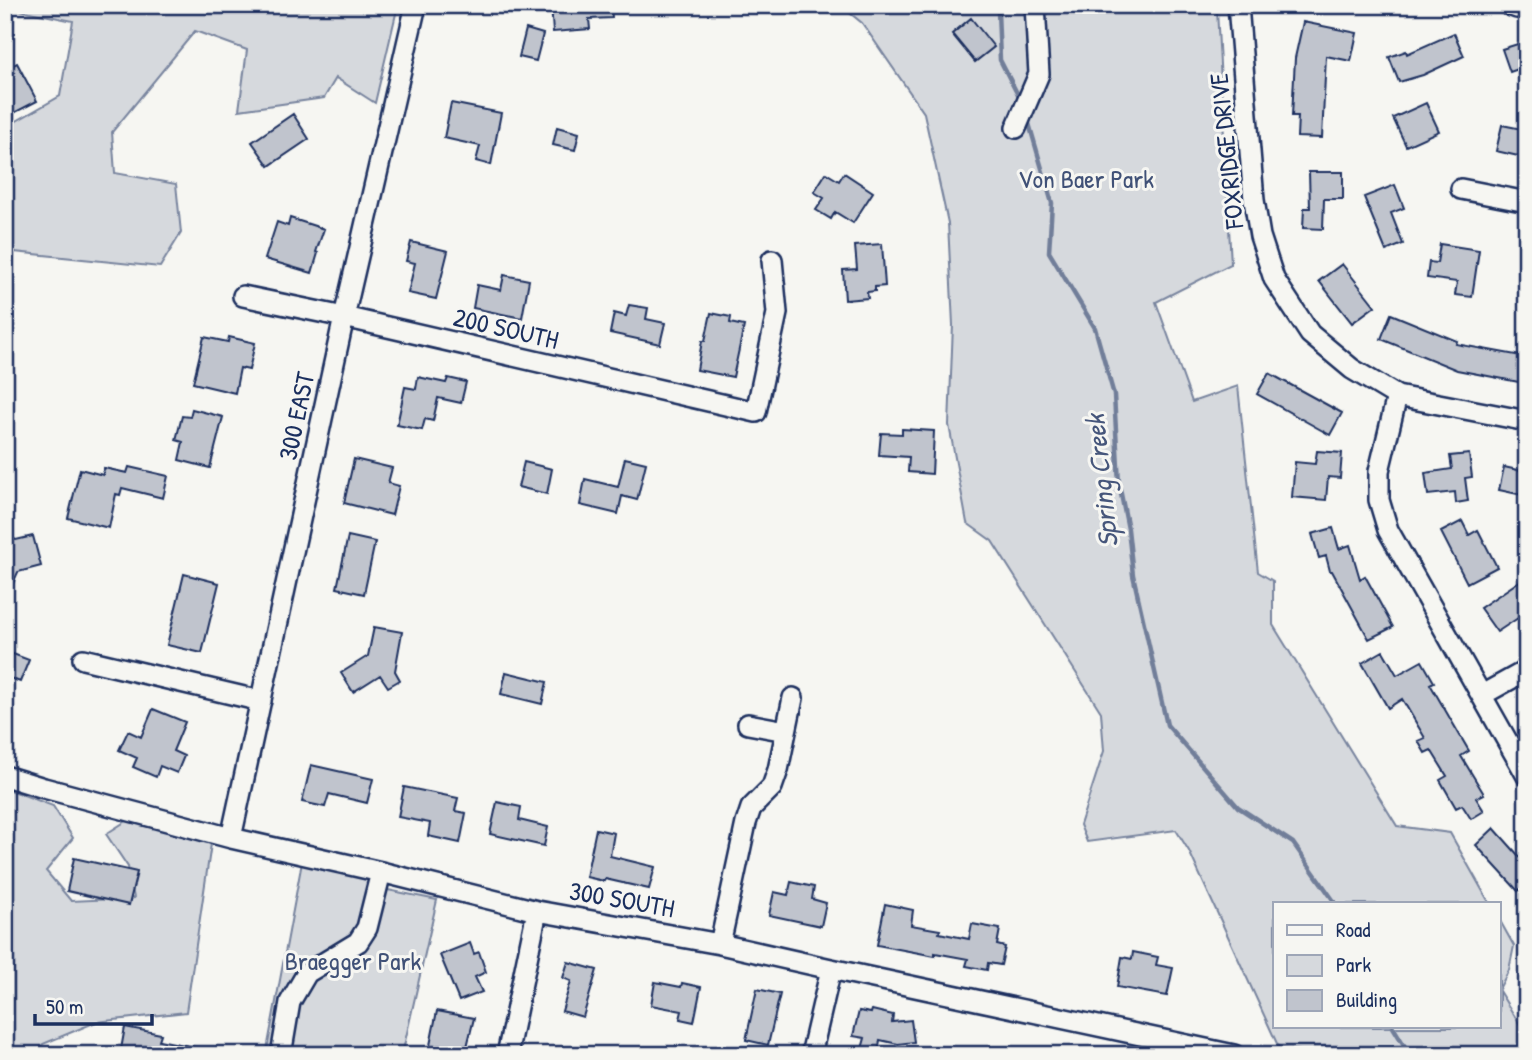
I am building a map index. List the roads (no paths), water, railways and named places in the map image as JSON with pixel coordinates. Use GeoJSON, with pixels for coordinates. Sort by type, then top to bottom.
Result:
{"type":"FeatureCollection","features":[{"type":"Feature","properties":{"kind":"street","name":"300 EAST"},"geometry":{"type":"LineString","coordinates":[[230,838],[344,317],[416,5]]}},
{"type":"Feature","properties":{"kind":"street"},"geometry":{"type":"LineString","coordinates":[[1016,128],[1039,74],[1035,5]]}},
{"type":"Feature","properties":{"kind":"street","name":"FOXRIDGE DRIVE"},"geometry":{"type":"LineString","coordinates":[[1238,5],[1254,200],[1260,236],[1274,279],[1310,334],[1352,369],[1397,396],[1527,421]]}},
{"type":"Feature","properties":{"kind":"street"},"geometry":{"type":"LineString","coordinates":[[1510,5],[1517,8],[1524,5]]}},
{"type":"Feature","properties":{"kind":"street"},"geometry":{"type":"LineString","coordinates":[[1461,190],[1527,202]]}},
{"type":"Feature","properties":{"kind":"street","name":"200 SOUTH"},"geometry":{"type":"LineString","coordinates":[[243,296],[756,412],[778,313],[772,260]]}},
{"type":"Feature","properties":{"kind":"street"},"geometry":{"type":"LineString","coordinates":[[1397,396],[1379,471],[1379,500],[1388,530],[1527,776]]}},
{"type":"Feature","properties":{"kind":"street"},"geometry":{"type":"LineString","coordinates":[[83,659],[261,701]]}},
{"type":"Feature","properties":{"kind":"street"},"geometry":{"type":"LineString","coordinates":[[1482,695],[1527,670]]}},
{"type":"Feature","properties":{"kind":"street"},"geometry":{"type":"LineString","coordinates":[[720,944],[746,823],[751,808],[772,787],[793,698]]}},
{"type":"Feature","properties":{"kind":"street"},"geometry":{"type":"LineString","coordinates":[[748,724],[786,731]]}},
{"type":"Feature","properties":{"kind":"street","name":"300 SOUTH"},"geometry":{"type":"LineString","coordinates":[[5,776],[230,838],[537,911],[720,944],[1234,1055]]}},
{"type":"Feature","properties":{"kind":"street"},"geometry":{"type":"LineString","coordinates":[[281,1055],[290,1002],[307,973],[358,942],[367,928],[380,872]]}},
{"type":"Feature","properties":{"kind":"street"},"geometry":{"type":"LineString","coordinates":[[508,1055],[537,911]]}},
{"type":"Feature","properties":{"kind":"street"},"geometry":{"type":"LineString","coordinates":[[811,1055],[831,969]]}},
{"type":"Feature","properties":{"kind":"waterway","name":"Spring Creek"},"geometry":{"type":"LineString","coordinates":[[996,5],[1000,60],[1020,99]]}},
{"type":"Feature","properties":{"kind":"waterway","name":"Spring Creek"},"geometry":{"type":"LineString","coordinates":[[1028,120],[1052,203],[1049,252],[1095,328],[1114,395],[1119,484],[1133,575],[1167,725],[1238,807],[1293,843],[1335,902]]}},
{"type":"Feature","properties":{"kind":"waterway","name":"Spring Creek"},"geometry":{"type":"LineString","coordinates":[[1394,1028],[1410,1055]]}},
{"type":"Feature","properties":{"kind":"park label","name":"Von Baer Park"},"geometry":{"type":"Point","coordinates":[1086,178]}},
{"type":"Feature","properties":{"kind":"park label","name":"Braegger Park"},"geometry":{"type":"Point","coordinates":[353,960]}}]}
